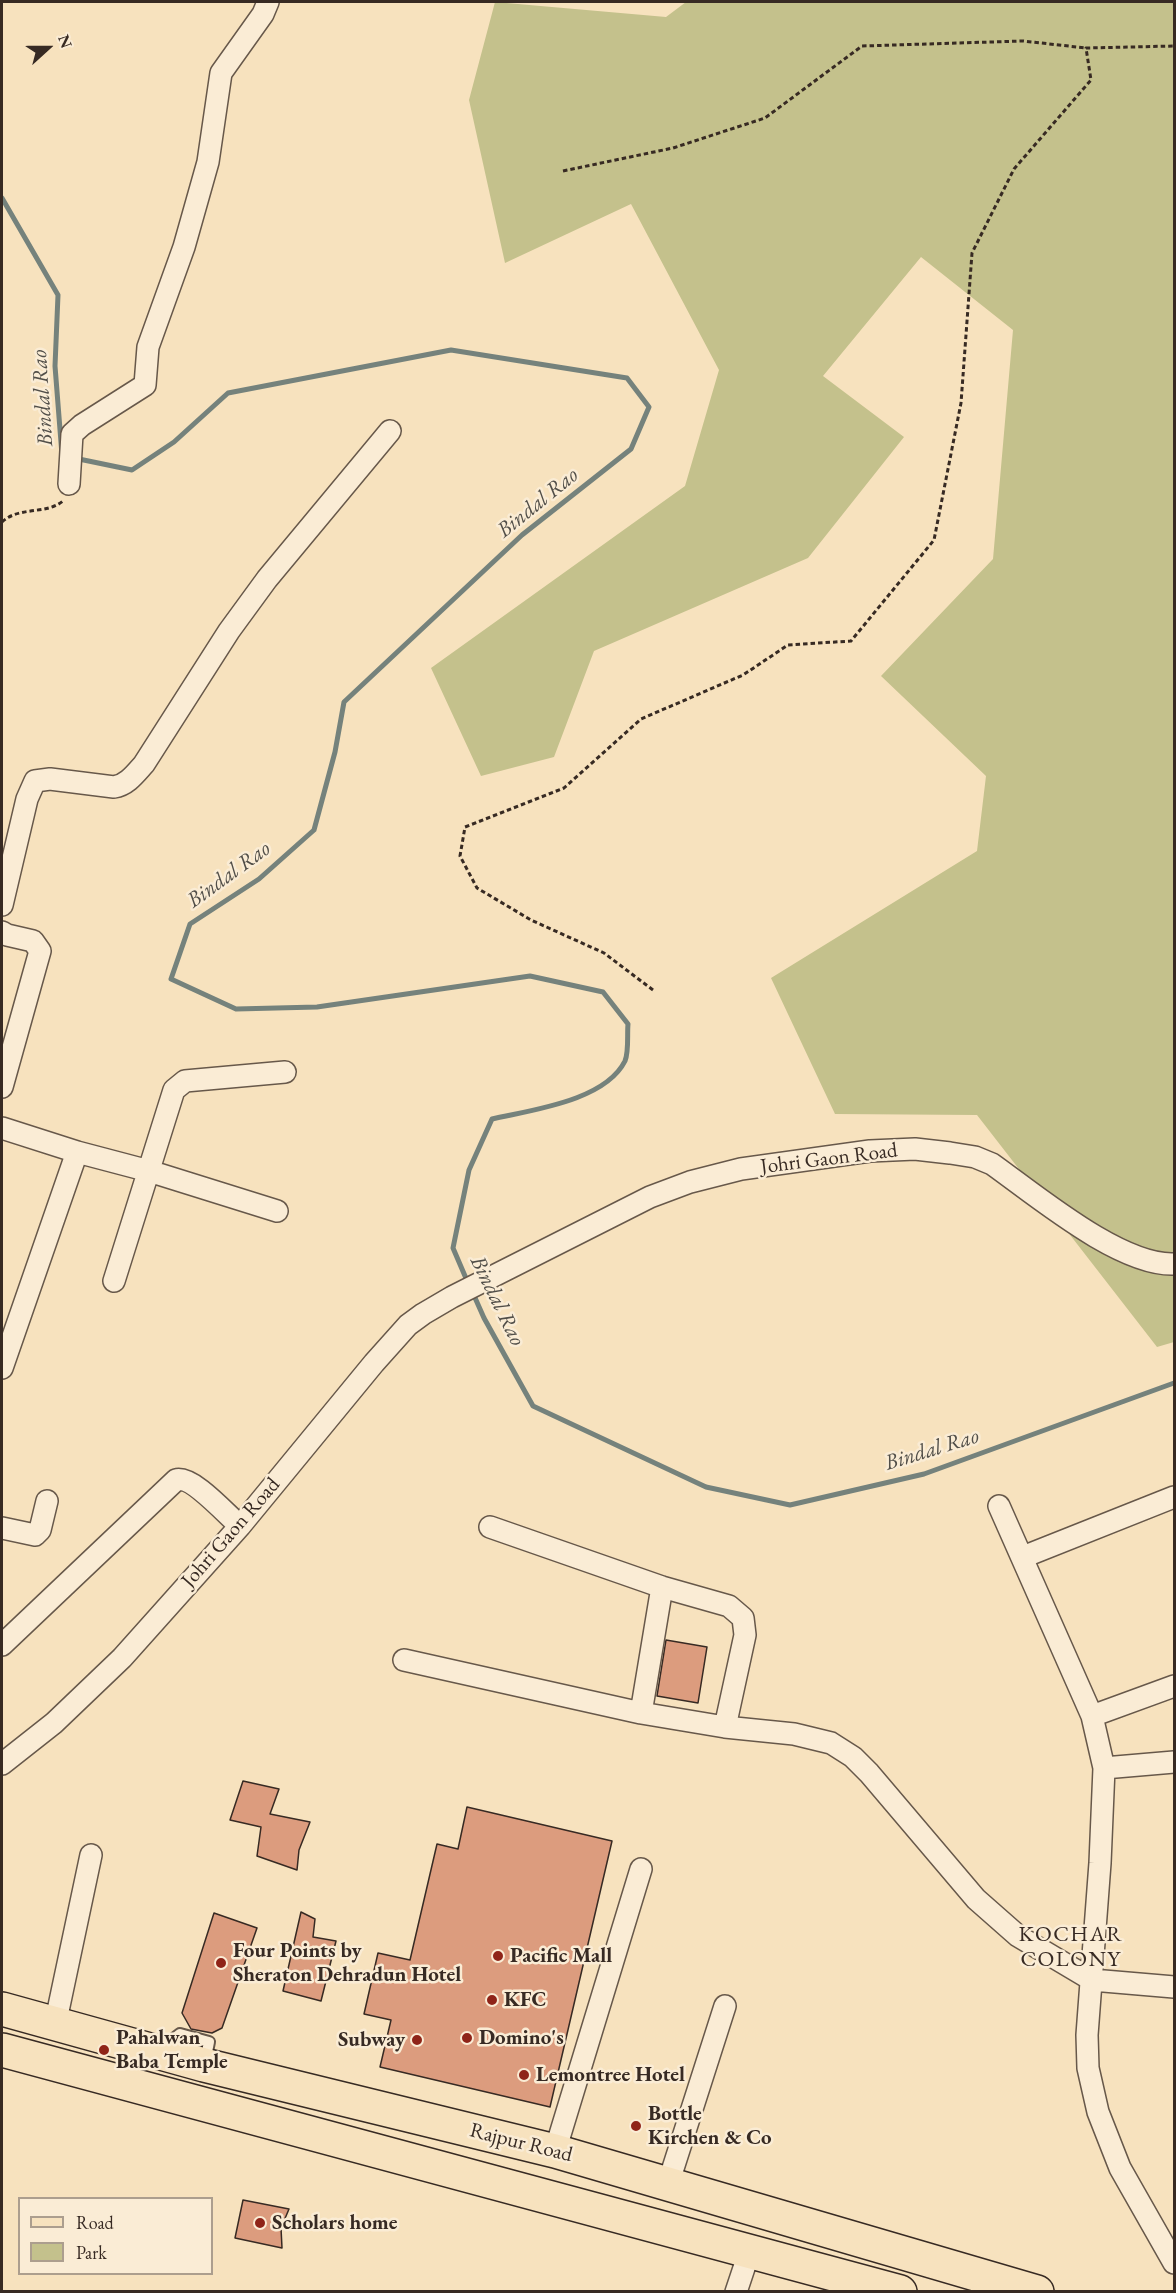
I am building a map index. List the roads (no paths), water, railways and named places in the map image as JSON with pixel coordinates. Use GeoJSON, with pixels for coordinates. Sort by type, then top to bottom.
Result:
{"type":"FeatureCollection","features":[{"type":"Feature","properties":{"kind":"main road","name":"Rajpur Road"},"geometry":{"type":"LineString","coordinates":[[2,2009],[204,2065],[555,2151],[1037,2292]]}},
{"type":"Feature","properties":{"kind":"main road","name":"Rajpur Road"},"geometry":{"type":"LineString","coordinates":[[2,2050],[900,2292]]}},
{"type":"Feature","properties":{"kind":"street"},"geometry":{"type":"LineString","coordinates":[[69,484],[72,434],[82,424],[145,385],[148,347],[184,247],[205,172],[222,73],[263,14],[268,2]]}},
{"type":"Feature","properties":{"kind":"street"},"geometry":{"type":"LineString","coordinates":[[2,905],[27,799],[35,782],[50,779],[114,787],[130,779],[144,764],[229,631],[267,579],[390,431]]}},
{"type":"Feature","properties":{"kind":"street"},"geometry":{"type":"LineString","coordinates":[[2,932],[33,941],[40,951],[2,1087]]}},
{"type":"Feature","properties":{"kind":"street"},"geometry":{"type":"LineString","coordinates":[[114,1281],[169,1100],[180,1084],[185,1081],[285,1072]]}},
{"type":"Feature","properties":{"kind":"street"},"geometry":{"type":"LineString","coordinates":[[2,1128],[277,1211]]}},
{"type":"Feature","properties":{"kind":"street","name":"Johri Gaon Road"},"geometry":{"type":"LineString","coordinates":[[2,1764],[54,1723],[122,1658],[240,1526],[408,1325],[478,1283],[650,1197],[690,1182],[753,1167],[870,1151],[915,1149],[975,1156],[992,1164],[1105,1242],[1151,1262],[1174,1264]]}},
{"type":"Feature","properties":{"kind":"street"},"geometry":{"type":"LineString","coordinates":[[2,1368],[77,1152]]}},
{"type":"Feature","properties":{"kind":"street"},"geometry":{"type":"LineString","coordinates":[[2,1645],[176,1480],[181,1478],[192,1483],[240,1526]]}},
{"type":"Feature","properties":{"kind":"street"},"geometry":{"type":"LineString","coordinates":[[1023,1557],[1174,1497]]}},
{"type":"Feature","properties":{"kind":"street"},"geometry":{"type":"LineString","coordinates":[[2,1528],[34,1535],[40,1530],[47,1501]]}},
{"type":"Feature","properties":{"kind":"street"},"geometry":{"type":"LineString","coordinates":[[999,1506],[1092,1716],[1104,1768],[1087,2053],[1098,2112],[1120,2168],[1174,2262]]}},
{"type":"Feature","properties":{"kind":"street"},"geometry":{"type":"LineString","coordinates":[[490,1527],[662,1587],[729,1606],[740,1612],[745,1635],[725,1727]]}},
{"type":"Feature","properties":{"kind":"street"},"geometry":{"type":"LineString","coordinates":[[641,1713],[662,1587]]}},
{"type":"Feature","properties":{"kind":"street"},"geometry":{"type":"LineString","coordinates":[[404,1660],[641,1713],[725,1727],[794,1734],[831,1743],[853,1757],[993,1915],[1055,1961],[1092,1980],[1174,1987]]}},
{"type":"Feature","properties":{"kind":"street"},"geometry":{"type":"LineString","coordinates":[[1092,1716],[1174,1686]]}},
{"type":"Feature","properties":{"kind":"street"},"geometry":{"type":"LineString","coordinates":[[1104,1768],[1174,1762]]}},
{"type":"Feature","properties":{"kind":"street"},"geometry":{"type":"LineString","coordinates":[[55,2025],[91,1855]]}},
{"type":"Feature","properties":{"kind":"street"},"geometry":{"type":"LineString","coordinates":[[555,2151],[641,1869]]}},
{"type":"Feature","properties":{"kind":"street"},"geometry":{"type":"LineString","coordinates":[[668,2184],[726,2006]]}},
{"type":"Feature","properties":{"kind":"street"},"geometry":{"type":"LineString","coordinates":[[736,2292],[750,2250]]}},
{"type":"Feature","properties":{"kind":"waterway","name":"Bindal Rao"},"geometry":{"type":"LineString","coordinates":[[2,198],[58,295],[55,366],[62,455]]}},
{"type":"Feature","properties":{"kind":"waterway","name":"Bindal Rao"},"geometry":{"type":"LineString","coordinates":[[74,458],[132,470],[174,442],[228,393],[451,350],[627,378],[649,407],[631,449],[522,535],[344,702],[335,752],[314,830],[259,879],[190,924],[171,979],[236,1009],[317,1007],[530,976],[603,992],[628,1024],[625,1061],[615,1075],[584,1095],[566,1102],[492,1119],[469,1170],[453,1248],[468,1283]]}},
{"type":"Feature","properties":{"kind":"waterway","name":"Bindal Rao"},"geometry":{"type":"LineString","coordinates":[[472,1291],[484,1318],[533,1406],[706,1487],[790,1505],[924,1474],[1174,1383]]}},
{"type":"Feature","properties":{"kind":"place","name":"Pacific Mall"},"geometry":{"type":"Point","coordinates":[498,1956]}},
{"type":"Feature","properties":{"kind":"place","name":"Four Points by Sheraton Dehradun Hotel"},"geometry":{"type":"Point","coordinates":[221,1963]}},
{"type":"Feature","properties":{"kind":"place","name":"KFC"},"geometry":{"type":"Point","coordinates":[492,2000]}},
{"type":"Feature","properties":{"kind":"place","name":"Domino's"},"geometry":{"type":"Point","coordinates":[467,2038]}},
{"type":"Feature","properties":{"kind":"place","name":"Subway"},"geometry":{"type":"Point","coordinates":[417,2040]}},
{"type":"Feature","properties":{"kind":"place","name":"Pahalwan Baba Temple"},"geometry":{"type":"Point","coordinates":[104,2050]}},
{"type":"Feature","properties":{"kind":"place","name":"Lemontree Hotel"},"geometry":{"type":"Point","coordinates":[524,2075]}},
{"type":"Feature","properties":{"kind":"place","name":"Bottle Kirchen & Co"},"geometry":{"type":"Point","coordinates":[636,2126]}},
{"type":"Feature","properties":{"kind":"place","name":"Scholars home"},"geometry":{"type":"Point","coordinates":[260,2223]}},
{"type":"Feature","properties":{"kind":"district","name":"KOCHAR COLONY"},"geometry":{"type":"Point","coordinates":[1071,1948]}}]}
